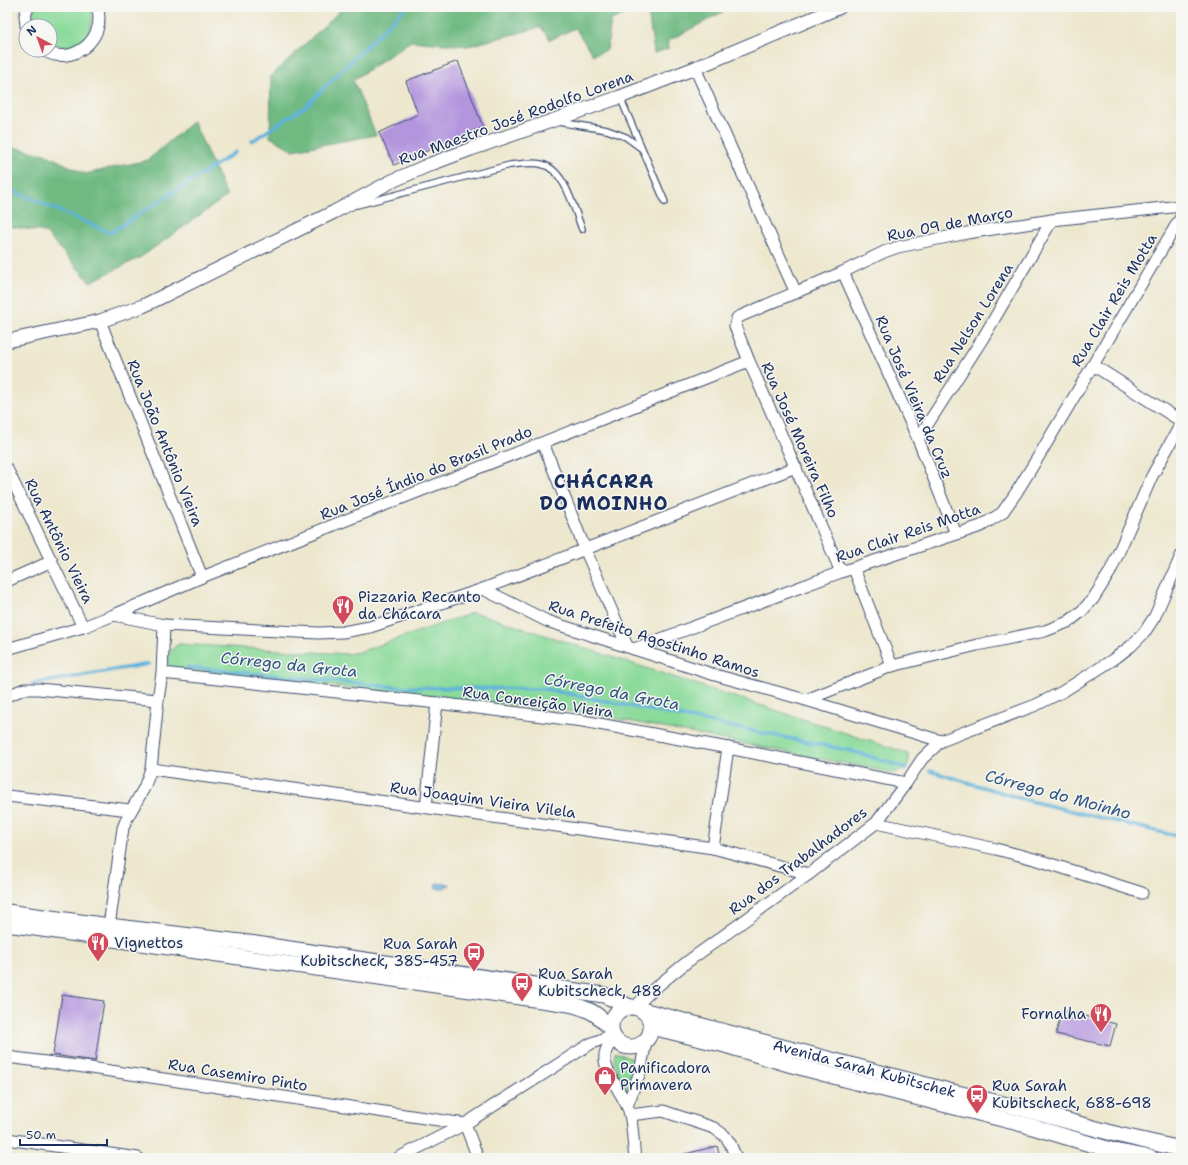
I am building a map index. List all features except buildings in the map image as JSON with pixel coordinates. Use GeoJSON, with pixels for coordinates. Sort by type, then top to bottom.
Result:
{"type":"FeatureCollection","features":[{"type":"Feature","properties":{"kind":"main road","name":"Avenida Sarah Kubitschek"},"geometry":{"type":"LineString","coordinates":[[7,912],[249,943],[604,995],[636,1008],[727,1039],[947,1098],[1113,1154],[1151,1158]]}},
{"type":"Feature","properties":{"kind":"main road"},"geometry":{"type":"LineString","coordinates":[[7,924],[569,1004],[601,1017],[613,1035],[622,1045],[630,1048],[639,1046],[646,1041],[652,1027],[649,1017],[636,1008],[622,1009],[616,1014],[612,1021],[613,1035]]}},
{"type":"Feature","properties":{"kind":"main road","name":"Avenida Sarah Kubitschek"},"geometry":{"type":"LineString","coordinates":[[652,1027],[727,1039]]}},
{"type":"Feature","properties":{"kind":"main road","name":"Avenida Sarah Kubitschek"},"geometry":{"type":"LineString","coordinates":[[947,1098],[1024,1109],[1119,1135],[1181,1149]]}},
{"type":"Feature","properties":{"kind":"street"},"geometry":{"type":"LineString","coordinates":[[26,18],[28,7]]}},
{"type":"Feature","properties":{"kind":"street"},"geometry":{"type":"LineString","coordinates":[[58,56],[70,55],[80,51],[89,44],[96,35],[99,24],[97,7]]}},
{"type":"Feature","properties":{"kind":"street","name":"Rua Maestro José Rodolfo Lorena"},"geometry":{"type":"LineString","coordinates":[[7,341],[100,320],[143,306],[334,212],[390,182],[431,164],[471,148],[620,97],[695,68],[840,7]]}},
{"type":"Feature","properties":{"kind":"street"},"geometry":{"type":"LineString","coordinates":[[695,68],[796,292]]}},
{"type":"Feature","properties":{"kind":"street","name":"Rua 09 de Março"},"geometry":{"type":"LineString","coordinates":[[737,318],[898,247],[967,233],[1052,220],[1181,206]]}},
{"type":"Feature","properties":{"kind":"street","name":"Rua Clair Reis Motta"},"geometry":{"type":"LineString","coordinates":[[630,647],[841,572],[854,569],[981,526],[1002,513],[1040,454],[1181,217]]}},
{"type":"Feature","properties":{"kind":"street","name":"Rua Nelson Lorena"},"geometry":{"type":"LineString","coordinates":[[918,439],[983,338],[1052,220]]}},
{"type":"Feature","properties":{"kind":"street","name":"Rua José Vieira da Cruz"},"geometry":{"type":"LineString","coordinates":[[843,272],[918,439],[956,534]]}},
{"type":"Feature","properties":{"kind":"street","name":"Rua José Moreira Filho"},"geometry":{"type":"LineString","coordinates":[[737,318],[735,326],[749,361],[841,572]]}},
{"type":"Feature","properties":{"kind":"street","name":"Rua João Antônio Vieira"},"geometry":{"type":"LineString","coordinates":[[100,320],[202,577]]}},
{"type":"Feature","properties":{"kind":"street","name":"Rua José Índio do Brasil Prado"},"geometry":{"type":"LineString","coordinates":[[114,615],[202,577],[749,361]]}},
{"type":"Feature","properties":{"kind":"street"},"geometry":{"type":"LineString","coordinates":[[1093,365],[1181,420]]}},
{"type":"Feature","properties":{"kind":"street"},"geometry":{"type":"LineString","coordinates":[[806,700],[892,666],[1045,630],[1068,622],[1081,612],[1093,598],[1110,572],[1152,476],[1181,424]]}},
{"type":"Feature","properties":{"kind":"street"},"geometry":{"type":"LineString","coordinates":[[543,443],[585,549],[630,647]]}},
{"type":"Feature","properties":{"kind":"street"},"geometry":{"type":"LineString","coordinates":[[7,648],[83,626],[114,615],[164,625],[318,633],[344,632],[370,627],[483,589],[796,467]]}},
{"type":"Feature","properties":{"kind":"street","name":"Rua Antônio Vieira"},"geometry":{"type":"LineString","coordinates":[[7,469],[83,626]]}},
{"type":"Feature","properties":{"kind":"street","name":"Rua dos Trabalhadores"},"geometry":{"type":"LineString","coordinates":[[636,1008],[650,992],[687,962],[809,874],[876,823],[922,759],[941,740],[1036,705],[1068,688],[1131,646],[1144,633],[1155,616],[1181,556]]}},
{"type":"Feature","properties":{"kind":"street"},"geometry":{"type":"LineString","coordinates":[[7,581],[52,561]]}},
{"type":"Feature","properties":{"kind":"street"},"geometry":{"type":"LineString","coordinates":[[854,569],[892,666]]}},
{"type":"Feature","properties":{"kind":"street","name":"Rua Prefeito Agostinho Ramos"},"geometry":{"type":"LineString","coordinates":[[483,589],[547,621],[715,675],[941,740]]}},
{"type":"Feature","properties":{"kind":"street"},"geometry":{"type":"LineString","coordinates":[[109,926],[123,828],[130,810],[144,788],[151,769],[162,673],[164,625]]}},
{"type":"Feature","properties":{"kind":"street","name":"Rua Conceição Vieira"},"geometry":{"type":"LineString","coordinates":[[162,673],[437,703],[583,721],[906,783]]}},
{"type":"Feature","properties":{"kind":"street"},"geometry":{"type":"LineString","coordinates":[[7,696],[24,689],[38,689],[158,700]]}},
{"type":"Feature","properties":{"kind":"street"},"geometry":{"type":"LineString","coordinates":[[426,807],[437,703]]}},
{"type":"Feature","properties":{"kind":"street"},"geometry":{"type":"LineString","coordinates":[[713,848],[728,748]]}},
{"type":"Feature","properties":{"kind":"street","name":"Rua Joaquim Vieira Vilela"},"geometry":{"type":"LineString","coordinates":[[151,769],[713,848],[809,874]]}},
{"type":"Feature","properties":{"kind":"street"},"geometry":{"type":"LineString","coordinates":[[7,796],[130,810]]}},
{"type":"Feature","properties":{"kind":"street"},"geometry":{"type":"LineString","coordinates":[[876,823],[1003,850],[1142,893]]}},
{"type":"Feature","properties":{"kind":"street"},"geometry":{"type":"LineString","coordinates":[[613,1035],[605,1052],[605,1060],[609,1074],[629,1110],[635,1158]]}},
{"type":"Feature","properties":{"kind":"street"},"geometry":{"type":"LineString","coordinates":[[398,1158],[465,1124],[590,1044],[613,1035]]}},
{"type":"Feature","properties":{"kind":"street"},"geometry":{"type":"LineString","coordinates":[[629,1110],[640,1072],[646,1041]]}},
{"type":"Feature","properties":{"kind":"street","name":"Rua Casemiro Pinto"},"geometry":{"type":"LineString","coordinates":[[7,1057],[85,1067],[465,1124]]}},
{"type":"Feature","properties":{"kind":"street"},"geometry":{"type":"LineString","coordinates":[[629,1110],[663,1111],[714,1128],[724,1135],[730,1143],[736,1158]]}},
{"type":"Feature","properties":{"kind":"street"},"geometry":{"type":"LineString","coordinates":[[465,1124],[478,1158]]}},
{"type":"Feature","properties":{"kind":"street"},"geometry":{"type":"LineString","coordinates":[[1113,1154],[1119,1135]]}},
{"type":"Feature","properties":{"kind":"street"},"geometry":{"type":"LineString","coordinates":[[7,1140],[138,1158]]}},
{"type":"Feature","properties":{"kind":"lane"},"geometry":{"type":"LineString","coordinates":[[620,97],[665,202]]}},
{"type":"Feature","properties":{"kind":"lane"},"geometry":{"type":"LineString","coordinates":[[553,121],[607,130],[626,137],[642,149]]}},
{"type":"Feature","properties":{"kind":"lane"},"geometry":{"type":"LineString","coordinates":[[334,212],[510,165],[526,163],[541,164],[551,167],[560,176],[582,229]]}},
{"type":"Feature","properties":{"kind":"green space"},"geometry":{"type":"Polygon","coordinates":[[[34,7],[92,7],[91,26],[88,34],[77,44],[69,46],[58,46],[58,18],[32,18],[34,7]]]}},
{"type":"Feature","properties":{"kind":"green space"},"geometry":{"type":"Polygon","coordinates":[[[344,7],[732,7],[668,41],[668,49],[654,53],[648,11],[635,11],[611,20],[607,50],[593,55],[575,28],[550,40],[541,27],[468,46],[411,41],[353,80],[376,135],[293,150],[270,137],[271,76],[344,7]]]}},
{"type":"Feature","properties":{"kind":"green space"},"geometry":{"type":"Polygon","coordinates":[[[193,121],[227,196],[141,257],[90,282],[45,232],[7,226],[7,146],[45,154],[85,174],[148,160],[193,121]]]}},
{"type":"Feature","properties":{"kind":"green space"},"geometry":{"type":"Polygon","coordinates":[[[472,613],[480,614],[907,753],[909,760],[908,765],[906,769],[894,773],[587,713],[171,669],[168,662],[170,651],[180,644],[347,654],[359,652],[472,613]]]}},
{"type":"Feature","properties":{"kind":"green space"},"geometry":{"type":"Polygon","coordinates":[[[615,1052],[635,1060],[625,1095],[614,1060],[615,1052]]]}},
{"type":"Feature","properties":{"kind":"water"},"geometry":{"type":"Polygon","coordinates":[[[436,883],[450,884],[449,886],[445,886],[445,888],[441,889],[435,888],[436,883]]]}},
{"type":"Feature","properties":{"kind":"waterway"},"geometry":{"type":"LineString","coordinates":[[252,141],[306,106],[406,7]]}},
{"type":"Feature","properties":{"kind":"waterway"},"geometry":{"type":"LineString","coordinates":[[7,188],[110,233],[236,152]]}},
{"type":"Feature","properties":{"kind":"waterway"},"geometry":{"type":"LineString","coordinates":[[32,684],[149,664]]}},
{"type":"Feature","properties":{"kind":"waterway","name":"Córrego da Grota"},"geometry":{"type":"LineString","coordinates":[[187,667],[395,687],[545,689],[852,751],[907,768]]}},
{"type":"Feature","properties":{"kind":"waterway","name":"Córrego do Moinho"},"geometry":{"type":"LineString","coordinates":[[930,771],[1026,800],[1181,837]]}},
{"type":"Feature","properties":{"kind":"place","name":"Pizzaria Recanto da Chácara"},"geometry":{"type":"Point","coordinates":[343,626]}},
{"type":"Feature","properties":{"kind":"place","name":"Vignettos"},"geometry":{"type":"Point","coordinates":[98,962]}},
{"type":"Feature","properties":{"kind":"place","name":"Rua Sarah Kubitscheck, 385-457"},"geometry":{"type":"Point","coordinates":[474,972]}},
{"type":"Feature","properties":{"kind":"place","name":"Rua Sarah Kubitscheck, 488"},"geometry":{"type":"Point","coordinates":[522,1002]}},
{"type":"Feature","properties":{"kind":"place","name":"Fornalha"},"geometry":{"type":"Point","coordinates":[1101,1034]}},
{"type":"Feature","properties":{"kind":"place","name":"Panificadora Primavera"},"geometry":{"type":"Point","coordinates":[605,1096]}},
{"type":"Feature","properties":{"kind":"place","name":"Rua Sarah Kubitscheck, 688-698"},"geometry":{"type":"Point","coordinates":[977,1114]}},
{"type":"Feature","properties":{"kind":"district","name":"CHÁCARA DO MOINHO"},"geometry":{"type":"Point","coordinates":[604,492]}}]}
